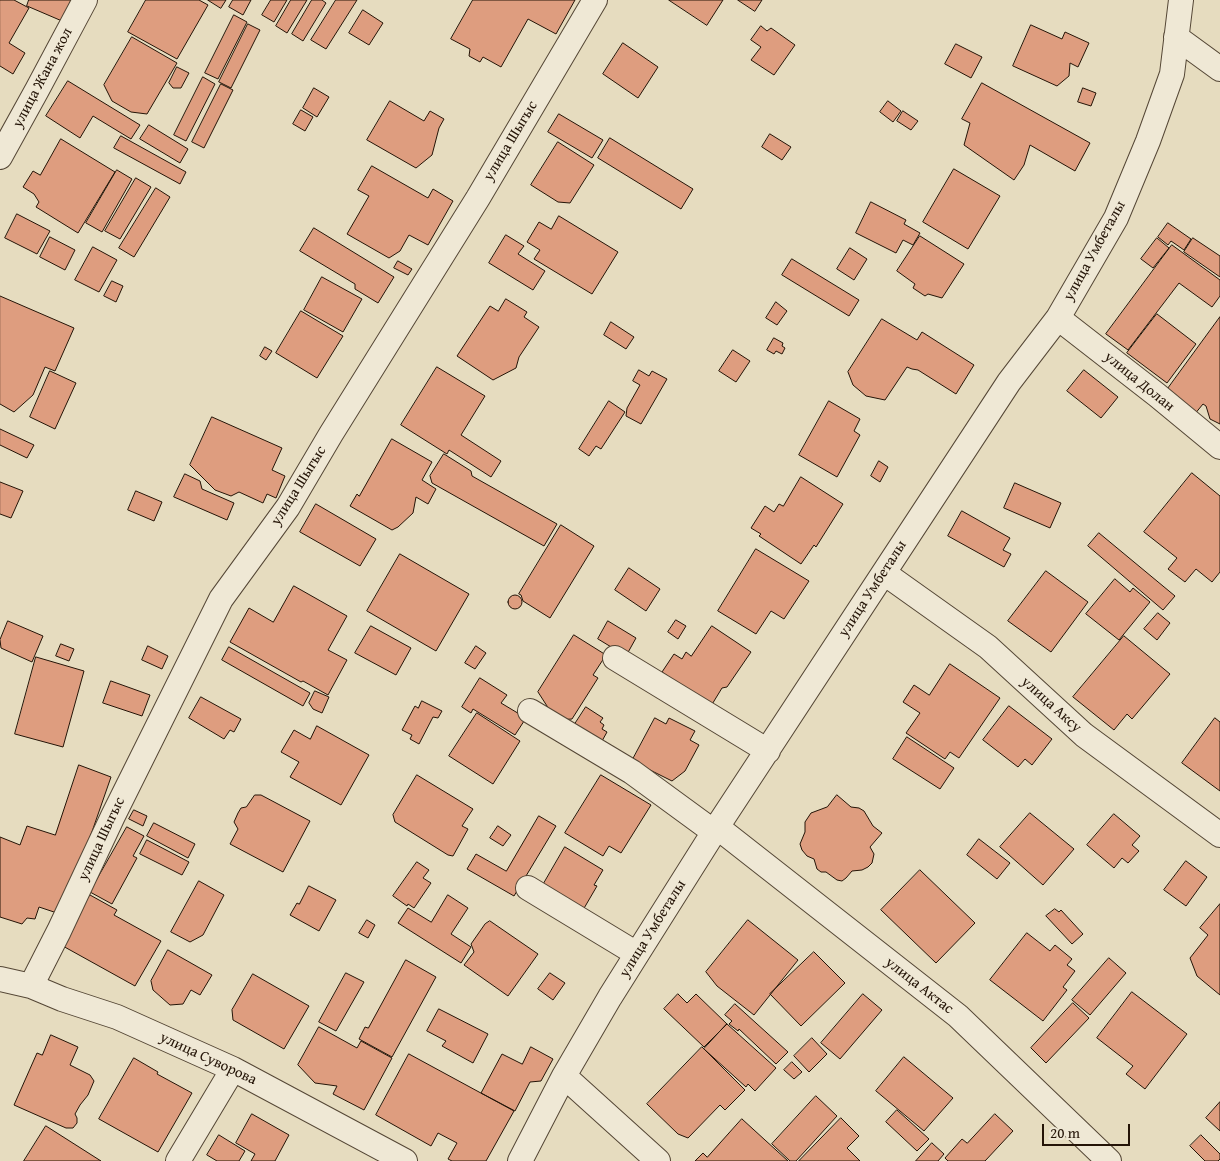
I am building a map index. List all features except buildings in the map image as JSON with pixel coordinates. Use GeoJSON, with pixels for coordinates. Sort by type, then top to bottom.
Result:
{"type":"FeatureCollection","features":[{"type":"Feature","properties":{"kind":"street","name":"улица Жана жол"},"geometry":{"type":"LineString","coordinates":[[0,157],[85,0]]}},
{"type":"Feature","properties":{"kind":"street","name":"улица Шыгыс"},"geometry":{"type":"LineString","coordinates":[[31,986],[221,598],[288,507],[331,434],[478,198],[595,0]]}},
{"type":"Feature","properties":{"kind":"street","name":"улица Умбеталы"},"geometry":{"type":"LineString","coordinates":[[520,1161],[564,1076],[610,997],[715,830],[1009,382],[1058,318],[1116,218],[1141,158],[1172,74],[1181,0]]}},
{"type":"Feature","properties":{"kind":"street"},"geometry":{"type":"LineString","coordinates":[[1176,37],[1220,69]]}},
{"type":"Feature","properties":{"kind":"street","name":"улица Долан"},"geometry":{"type":"LineString","coordinates":[[1058,318],[1220,447]]}},
{"type":"Feature","properties":{"kind":"street","name":"улица Аксу"},"geometry":{"type":"LineString","coordinates":[[884,573],[988,647],[1084,735],[1220,835]]}},
{"type":"Feature","properties":{"kind":"street"},"geometry":{"type":"LineString","coordinates":[[615,658],[768,751]]}},
{"type":"Feature","properties":{"kind":"street","name":"улица Актас"},"geometry":{"type":"LineString","coordinates":[[530,711],[632,772],[715,830],[958,1016],[1109,1161]]}},
{"type":"Feature","properties":{"kind":"street"},"geometry":{"type":"LineString","coordinates":[[528,888],[637,954]]}},
{"type":"Feature","properties":{"kind":"street","name":"улица Суворова"},"geometry":{"type":"LineString","coordinates":[[0,979],[31,986],[62,999],[117,1017],[233,1069],[406,1161]]}},
{"type":"Feature","properties":{"kind":"street"},"geometry":{"type":"LineString","coordinates":[[178,1161],[233,1069]]}},
{"type":"Feature","properties":{"kind":"street"},"geometry":{"type":"LineString","coordinates":[[564,1076],[658,1161]]}}]}
